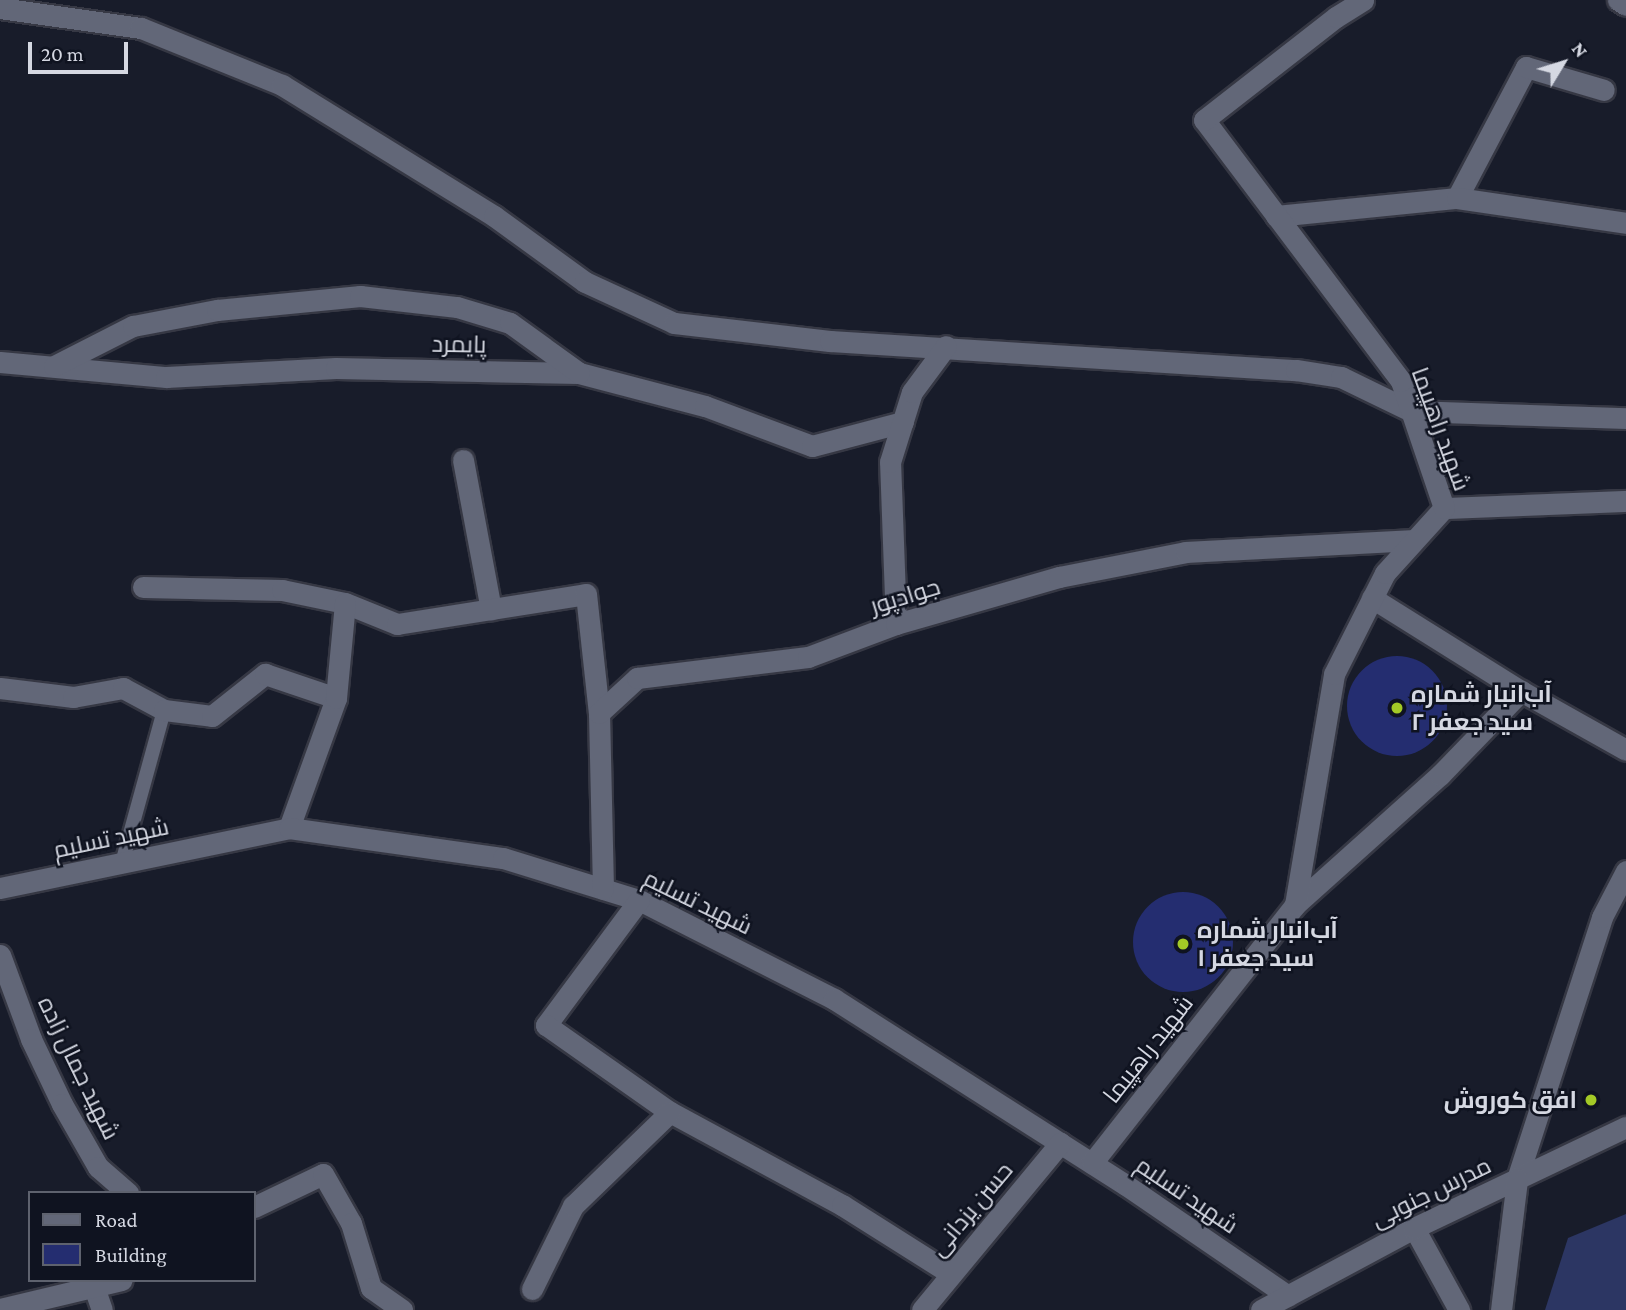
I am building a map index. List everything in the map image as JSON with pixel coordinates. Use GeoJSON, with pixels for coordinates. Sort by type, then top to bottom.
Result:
{"type":"FeatureCollection","features":[{"type":"Feature","properties":{"kind":"street","name":"شهید راهپیما"},"geometry":{"type":"LineString","coordinates":[[1092,1163],[1295,905],[1334,674],[1385,573],[1444,508],[1401,381],[1204,120],[1336,17],[1363,0]]}},
{"type":"Feature","properties":{"kind":"street"},"geometry":{"type":"LineString","coordinates":[[1618,0],[1626,5]]}},
{"type":"Feature","properties":{"kind":"street"},"geometry":{"type":"LineString","coordinates":[[0,8],[141,28],[282,85],[494,216],[585,282],[674,323],[831,341],[946,346],[1296,370],[1341,377],[1411,411],[1626,418]]}},
{"type":"Feature","properties":{"kind":"street"},"geometry":{"type":"LineString","coordinates":[[1458,198],[1526,67],[1604,90]]}},
{"type":"Feature","properties":{"kind":"street"},"geometry":{"type":"LineString","coordinates":[[1276,216],[1458,198],[1626,223]]}},
{"type":"Feature","properties":{"kind":"street"},"geometry":{"type":"LineString","coordinates":[[54,366],[133,326],[217,310],[360,296],[457,307],[510,323],[579,373]]}},
{"type":"Feature","properties":{"kind":"street"},"geometry":{"type":"LineString","coordinates":[[896,624],[890,462],[912,392],[946,346]]}},
{"type":"Feature","properties":{"kind":"street","name":"پایمرد"},"geometry":{"type":"LineString","coordinates":[[0,362],[166,377],[336,368],[579,373],[705,406],[813,446],[902,422]]}},
{"type":"Feature","properties":{"kind":"street"},"geometry":{"type":"LineString","coordinates":[[463,460],[491,609]]}},
{"type":"Feature","properties":{"kind":"street"},"geometry":{"type":"LineString","coordinates":[[1444,508],[1626,501]]}},
{"type":"Feature","properties":{"kind":"street","name":"جوادپور"},"geometry":{"type":"LineString","coordinates":[[599,713],[637,678],[808,657],[896,624],[1059,577],[1186,552],[1415,540]]}},
{"type":"Feature","properties":{"kind":"street"},"geometry":{"type":"LineString","coordinates":[[143,587],[282,590],[345,603],[397,624],[586,594],[599,713],[603,889]]}},
{"type":"Feature","properties":{"kind":"street"},"geometry":{"type":"LineString","coordinates":[[1372,598],[1521,691],[1626,750]]}},
{"type":"Feature","properties":{"kind":"street"},"geometry":{"type":"LineString","coordinates":[[289,828],[336,698],[345,603]]}},
{"type":"Feature","properties":{"kind":"street"},"geometry":{"type":"LineString","coordinates":[[0,688],[74,697],[123,688],[163,710],[212,716],[265,674],[336,698]]}},
{"type":"Feature","properties":{"kind":"street"},"geometry":{"type":"LineString","coordinates":[[1295,905],[1440,775],[1521,691]]}},
{"type":"Feature","properties":{"kind":"street","name":"شهید تسلیم"},"geometry":{"type":"LineString","coordinates":[[0,888],[289,828],[503,858],[639,900],[834,999],[1092,1163],[1288,1296]]}},
{"type":"Feature","properties":{"kind":"street"},"geometry":{"type":"LineString","coordinates":[[1501,1310],[1517,1179],[1602,917],[1626,871]]}},
{"type":"Feature","properties":{"kind":"street"},"geometry":{"type":"LineString","coordinates":[[639,900],[546,1025],[670,1112],[842,1205],[951,1274]]}},
{"type":"Feature","properties":{"kind":"street","name":"شهید جمال زاده"},"geometry":{"type":"LineString","coordinates":[[0,955],[31,1039],[62,1104],[98,1167],[126,1191]]}},
{"type":"Feature","properties":{"kind":"street"},"geometry":{"type":"LineString","coordinates":[[531,1289],[573,1206],[670,1112]]}},
{"type":"Feature","properties":{"kind":"street","name":"مدرس جنوبی"},"geometry":{"type":"LineString","coordinates":[[1261,1310],[1414,1228],[1626,1127]]}},
{"type":"Feature","properties":{"kind":"street","name":"حسن یزدانی"},"geometry":{"type":"LineString","coordinates":[[922,1310],[1060,1143]]}},
{"type":"Feature","properties":{"kind":"street"},"geometry":{"type":"LineString","coordinates":[[256,1207],[323,1174],[351,1223],[371,1288],[402,1310]]}},
{"type":"Feature","properties":{"kind":"street"},"geometry":{"type":"LineString","coordinates":[[1414,1228],[1460,1310]]}},
{"type":"Feature","properties":{"kind":"street"},"geometry":{"type":"LineString","coordinates":[[0,1309],[114,1282]]}},
{"type":"Feature","properties":{"kind":"street"},"geometry":{"type":"LineString","coordinates":[[94,1287],[102,1310]]}},
{"type":"Feature","properties":{"kind":"lane"},"geometry":{"type":"LineString","coordinates":[[122,863],[163,710]]}},
{"type":"Feature","properties":{"kind":"shaded area"},"geometry":{"type":"Polygon","coordinates":[[[1626,1214],[1626,1310],[1545,1310],[1568,1238],[1626,1214]]]}},
{"type":"Feature","properties":{"kind":"building","name":"آب‌انبار شماره ۲ سید جعفر"},"geometry":{"type":"Polygon","coordinates":[[[1397,656],[1416,659],[1433,670],[1444,687],[1447,706],[1444,725],[1433,742],[1416,753],[1397,756],[1378,753],[1361,742],[1350,725],[1347,706],[1350,687],[1361,670],[1378,659],[1397,656]]]}},
{"type":"Feature","properties":{"kind":"building","name":"آب‌انبار شماره ۱ سید جعفر"},"geometry":{"type":"Polygon","coordinates":[[[1173,892],[1193,892],[1219,906],[1230,923],[1233,942],[1230,961],[1219,978],[1193,992],[1173,992],[1155,984],[1141,970],[1133,952],[1133,932],[1141,914],[1155,900],[1173,892]]]}},
{"type":"Feature","properties":{"kind":"place","name":"آب‌انبار شماره ۲ سید جعفر"},"geometry":{"type":"Point","coordinates":[1397,708]}},
{"type":"Feature","properties":{"kind":"place","name":"آب‌انبار شماره ۱ سید جعفر"},"geometry":{"type":"Point","coordinates":[1183,944]}},
{"type":"Feature","properties":{"kind":"place","name":"افق کوروش"},"geometry":{"type":"Point","coordinates":[1591,1100]}}]}
